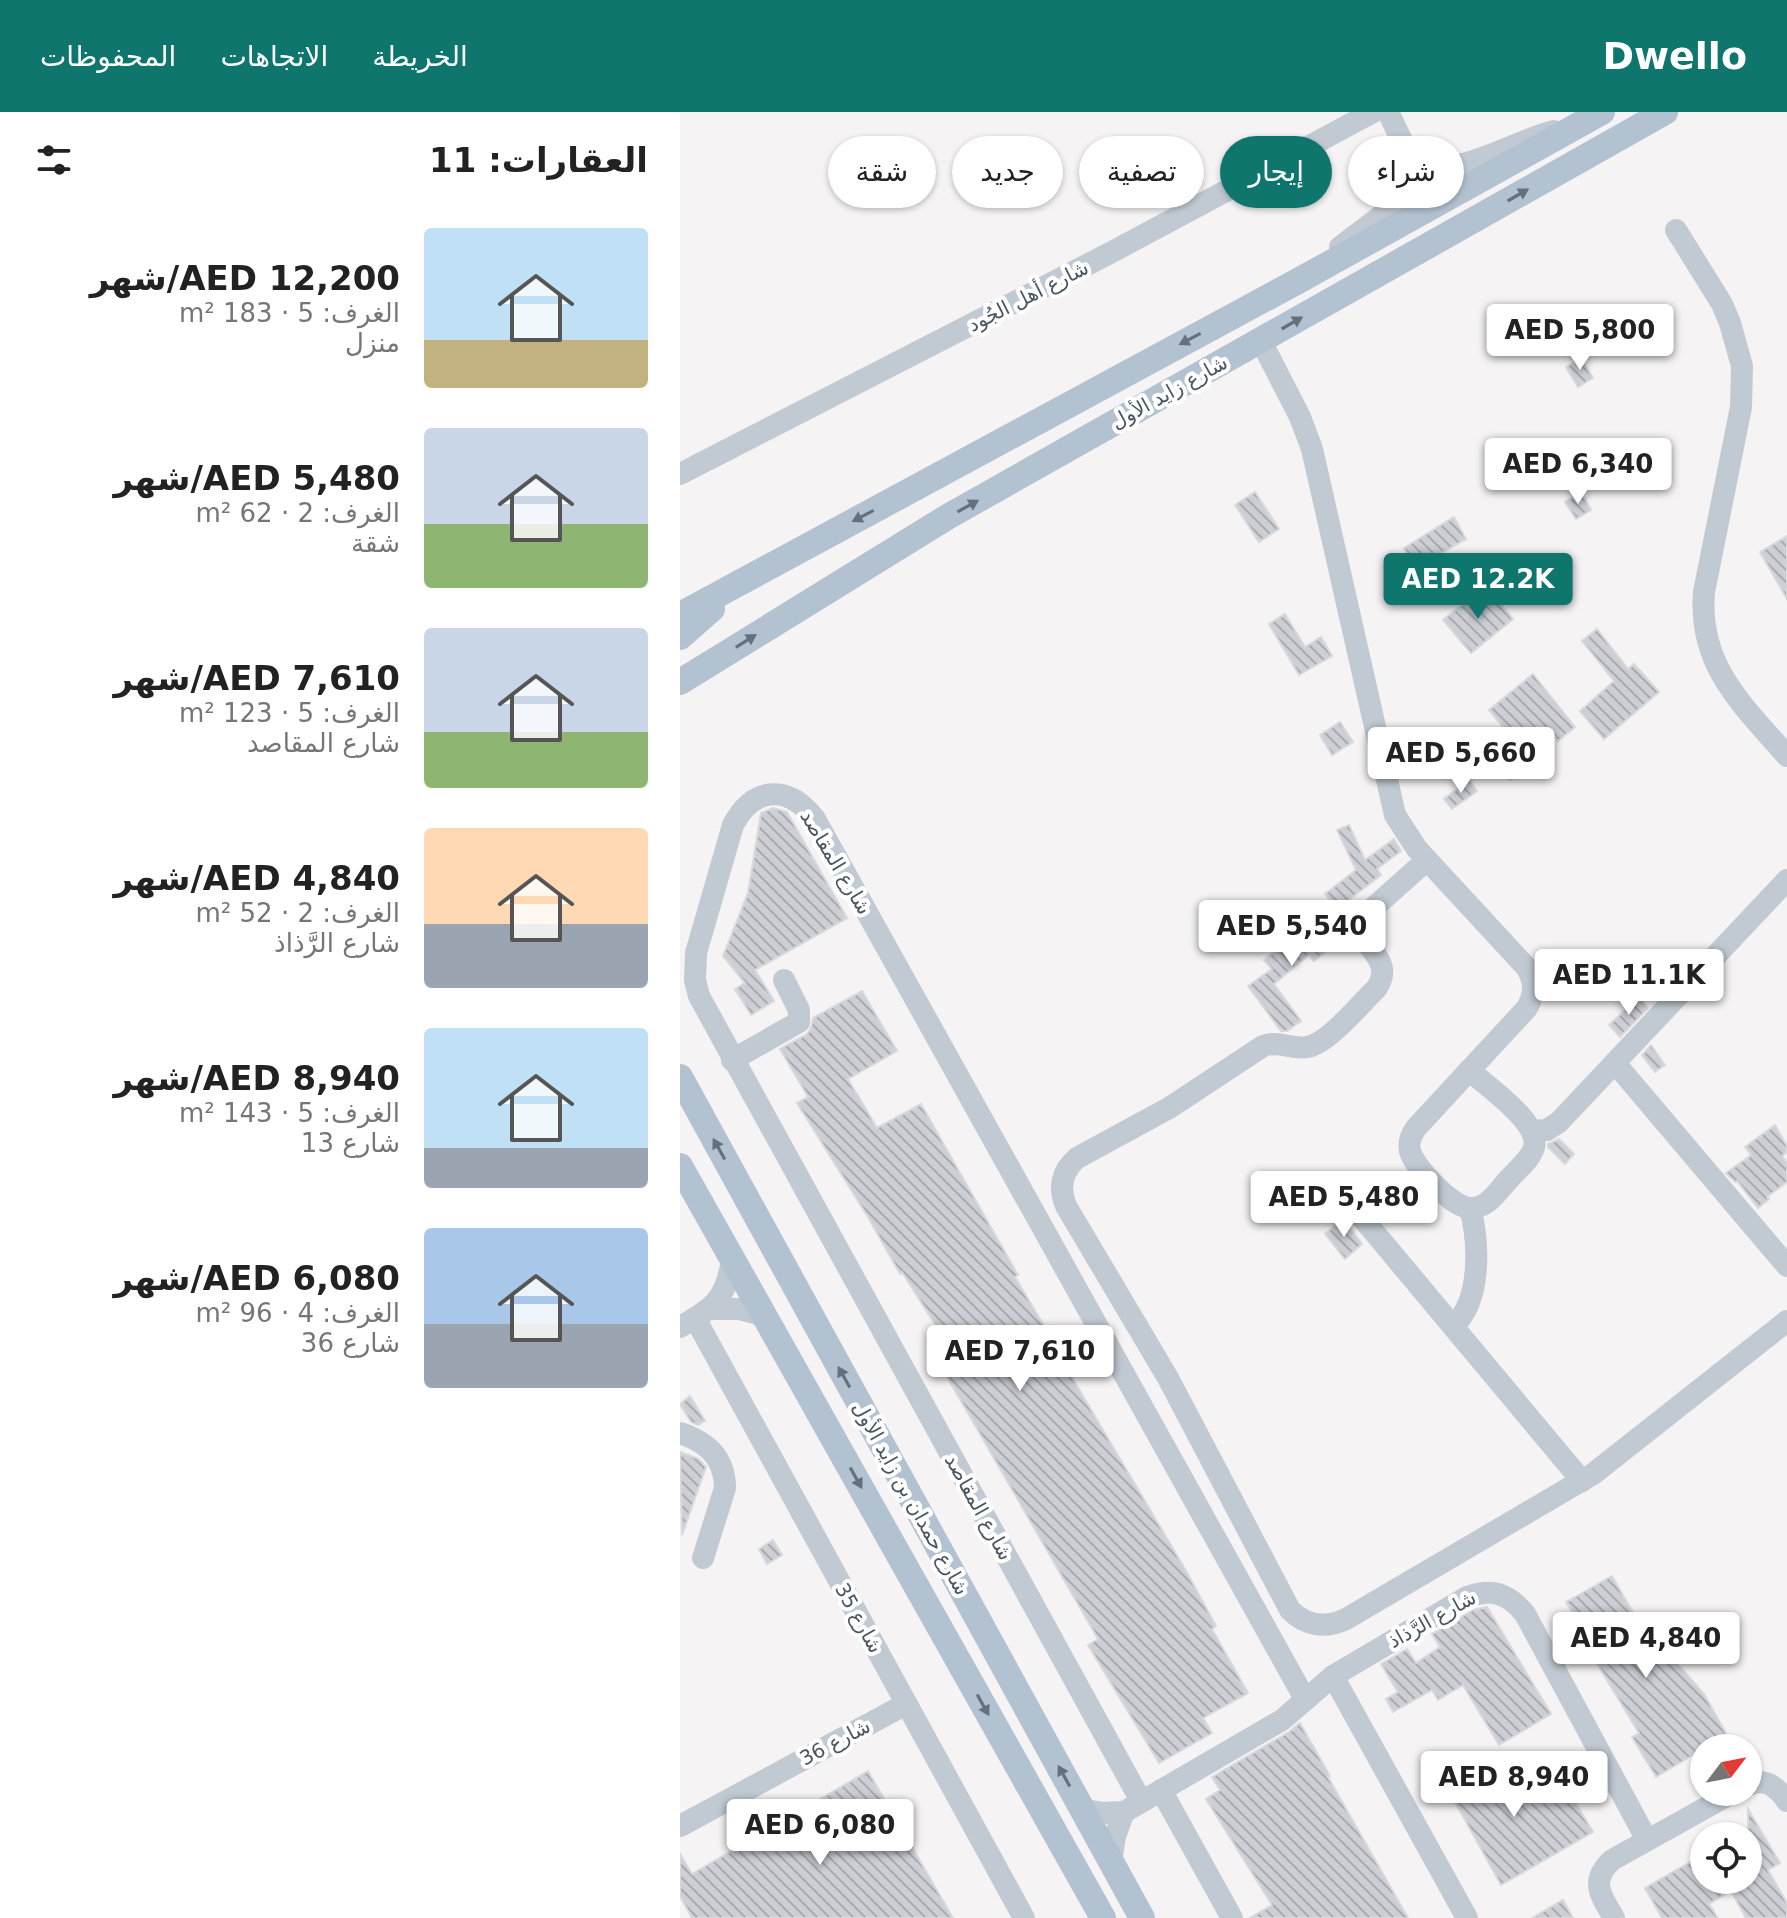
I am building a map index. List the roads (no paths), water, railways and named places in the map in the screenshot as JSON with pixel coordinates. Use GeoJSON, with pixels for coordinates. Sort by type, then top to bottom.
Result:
{"type":"FeatureCollection","features":[{"type":"Feature","properties":{"kind":"main road","name":"شارع زايد الأول"},"geometry":{"type":"LineString","coordinates":[[680,615],[1298,281],[1602,112]]}},
{"type":"Feature","properties":{"kind":"main road","name":"شارع زايد الأول"},"geometry":{"type":"LineString","coordinates":[[680,682],[949,516],[1665,112]]}},
{"type":"Feature","properties":{"kind":"main road"},"geometry":{"type":"LineString","coordinates":[[680,637],[737,584]]}},
{"type":"Feature","properties":{"kind":"main road","name":"شارع حمدان بن زايد الأول"},"geometry":{"type":"LineString","coordinates":[[680,1077],[1142,1918]]}},
{"type":"Feature","properties":{"kind":"main road","name":"شارع حمدان بن زايد الأول"},"geometry":{"type":"LineString","coordinates":[[680,1166],[1103,1918]]}},
{"type":"Feature","properties":{"kind":"main road"},"geometry":{"type":"LineString","coordinates":[[1086,1888],[1087,1918]]}},
{"type":"Feature","properties":{"kind":"street","name":"شارع أهل الجُود"},"geometry":{"type":"LineString","coordinates":[[680,474],[1110,253],[1373,112]]}},
{"type":"Feature","properties":{"kind":"street"},"geometry":{"type":"LineString","coordinates":[[1388,112],[1401,136]]}},
{"type":"Feature","properties":{"kind":"street"},"geometry":{"type":"LineString","coordinates":[[1464,163],[1540,134],[1575,127]]}},
{"type":"Feature","properties":{"kind":"street"},"geometry":{"type":"LineString","coordinates":[[1298,281],[1391,208]]}},
{"type":"Feature","properties":{"kind":"street"},"geometry":{"type":"LineString","coordinates":[[1676,230],[1711,285],[1730,323],[1742,366],[1743,386],[1704,592],[1703,627],[1719,674],[1787,756]]}},
{"type":"Feature","properties":{"kind":"street"},"geometry":{"type":"LineString","coordinates":[[1261,341],[1300,417],[1312,449],[1390,802],[1401,827],[1427,860],[1527,968],[1533,980],[1533,994],[1527,1008],[1469,1070],[1413,1132],[1409,1148],[1419,1166],[1452,1202],[1470,1208],[1488,1202],[1531,1154],[1535,1139],[1525,1120],[1469,1070]]}},
{"type":"Feature","properties":{"kind":"street","name":"شارع المقاصد"},"geometry":{"type":"LineString","coordinates":[[1232,1918],[1142,1801],[699,996],[695,980],[696,953],[733,825],[751,801],[764,795],[780,794],[794,798],[815,819],[1305,1699]]}},
{"type":"Feature","properties":{"kind":"street"},"geometry":{"type":"LineString","coordinates":[[1427,860],[1363,917],[1361,932],[1380,960],[1382,979],[1376,989],[1324,1040],[1303,1048],[1275,1043],[1263,1046],[1169,1108],[1077,1158],[1064,1175],[1063,1198],[1168,1378],[1290,1610],[1305,1621],[1323,1625],[1338,1623],[1604,1467],[1787,1321]]}},
{"type":"Feature","properties":{"kind":"street"},"geometry":{"type":"LineString","coordinates":[[1533,1131],[1547,1130],[1559,1122],[1787,880]]}},
{"type":"Feature","properties":{"kind":"street"},"geometry":{"type":"LineString","coordinates":[[732,1060],[799,1022],[799,1010],[784,980]]}},
{"type":"Feature","properties":{"kind":"street"},"geometry":{"type":"LineString","coordinates":[[1615,1063],[1787,1266]]}},
{"type":"Feature","properties":{"kind":"street"},"geometry":{"type":"LineString","coordinates":[[1354,1208],[1582,1481]]}},
{"type":"Feature","properties":{"kind":"street"},"geometry":{"type":"LineString","coordinates":[[1453,1326],[1466,1310],[1476,1269],[1477,1240],[1470,1208]]}},
{"type":"Feature","properties":{"kind":"street"},"geometry":{"type":"LineString","coordinates":[[696,1318],[726,1285],[732,1258]]}},
{"type":"Feature","properties":{"kind":"street"},"geometry":{"type":"LineString","coordinates":[[696,1318],[739,1309],[765,1316]]}},
{"type":"Feature","properties":{"kind":"street","name":"شارع 35"},"geometry":{"type":"LineString","coordinates":[[696,1318],[1024,1918]]}},
{"type":"Feature","properties":{"kind":"street"},"geometry":{"type":"LineString","coordinates":[[680,1433],[708,1448],[722,1465],[725,1477],[725,1488],[703,1558]]}},
{"type":"Feature","properties":{"kind":"street","name":"شارع الرَّذاذ"},"geometry":{"type":"LineString","coordinates":[[1142,1801],[1282,1720],[1333,1676],[1467,1597],[1483,1592],[1499,1593],[1513,1600],[1525,1614],[1647,1840]]}},
{"type":"Feature","properties":{"kind":"street"},"geometry":{"type":"LineString","coordinates":[[1333,1676],[1467,1918]]}},
{"type":"Feature","properties":{"kind":"street","name":"شارع 36"},"geometry":{"type":"LineString","coordinates":[[680,1826],[906,1704]]}},
{"type":"Feature","properties":{"kind":"street"},"geometry":{"type":"LineString","coordinates":[[1762,1782],[1778,1788],[1787,1801]]}},
{"type":"Feature","properties":{"kind":"street"},"geometry":{"type":"LineString","coordinates":[[1082,1810],[1103,1813],[1142,1801]]}},
{"type":"Feature","properties":{"kind":"street"},"geometry":{"type":"LineString","coordinates":[[1111,1862],[1115,1836],[1142,1801]]}},
{"type":"Feature","properties":{"kind":"street"},"geometry":{"type":"LineString","coordinates":[[1614,1918],[1599,1889],[1603,1868],[1709,1806]]}}]}
